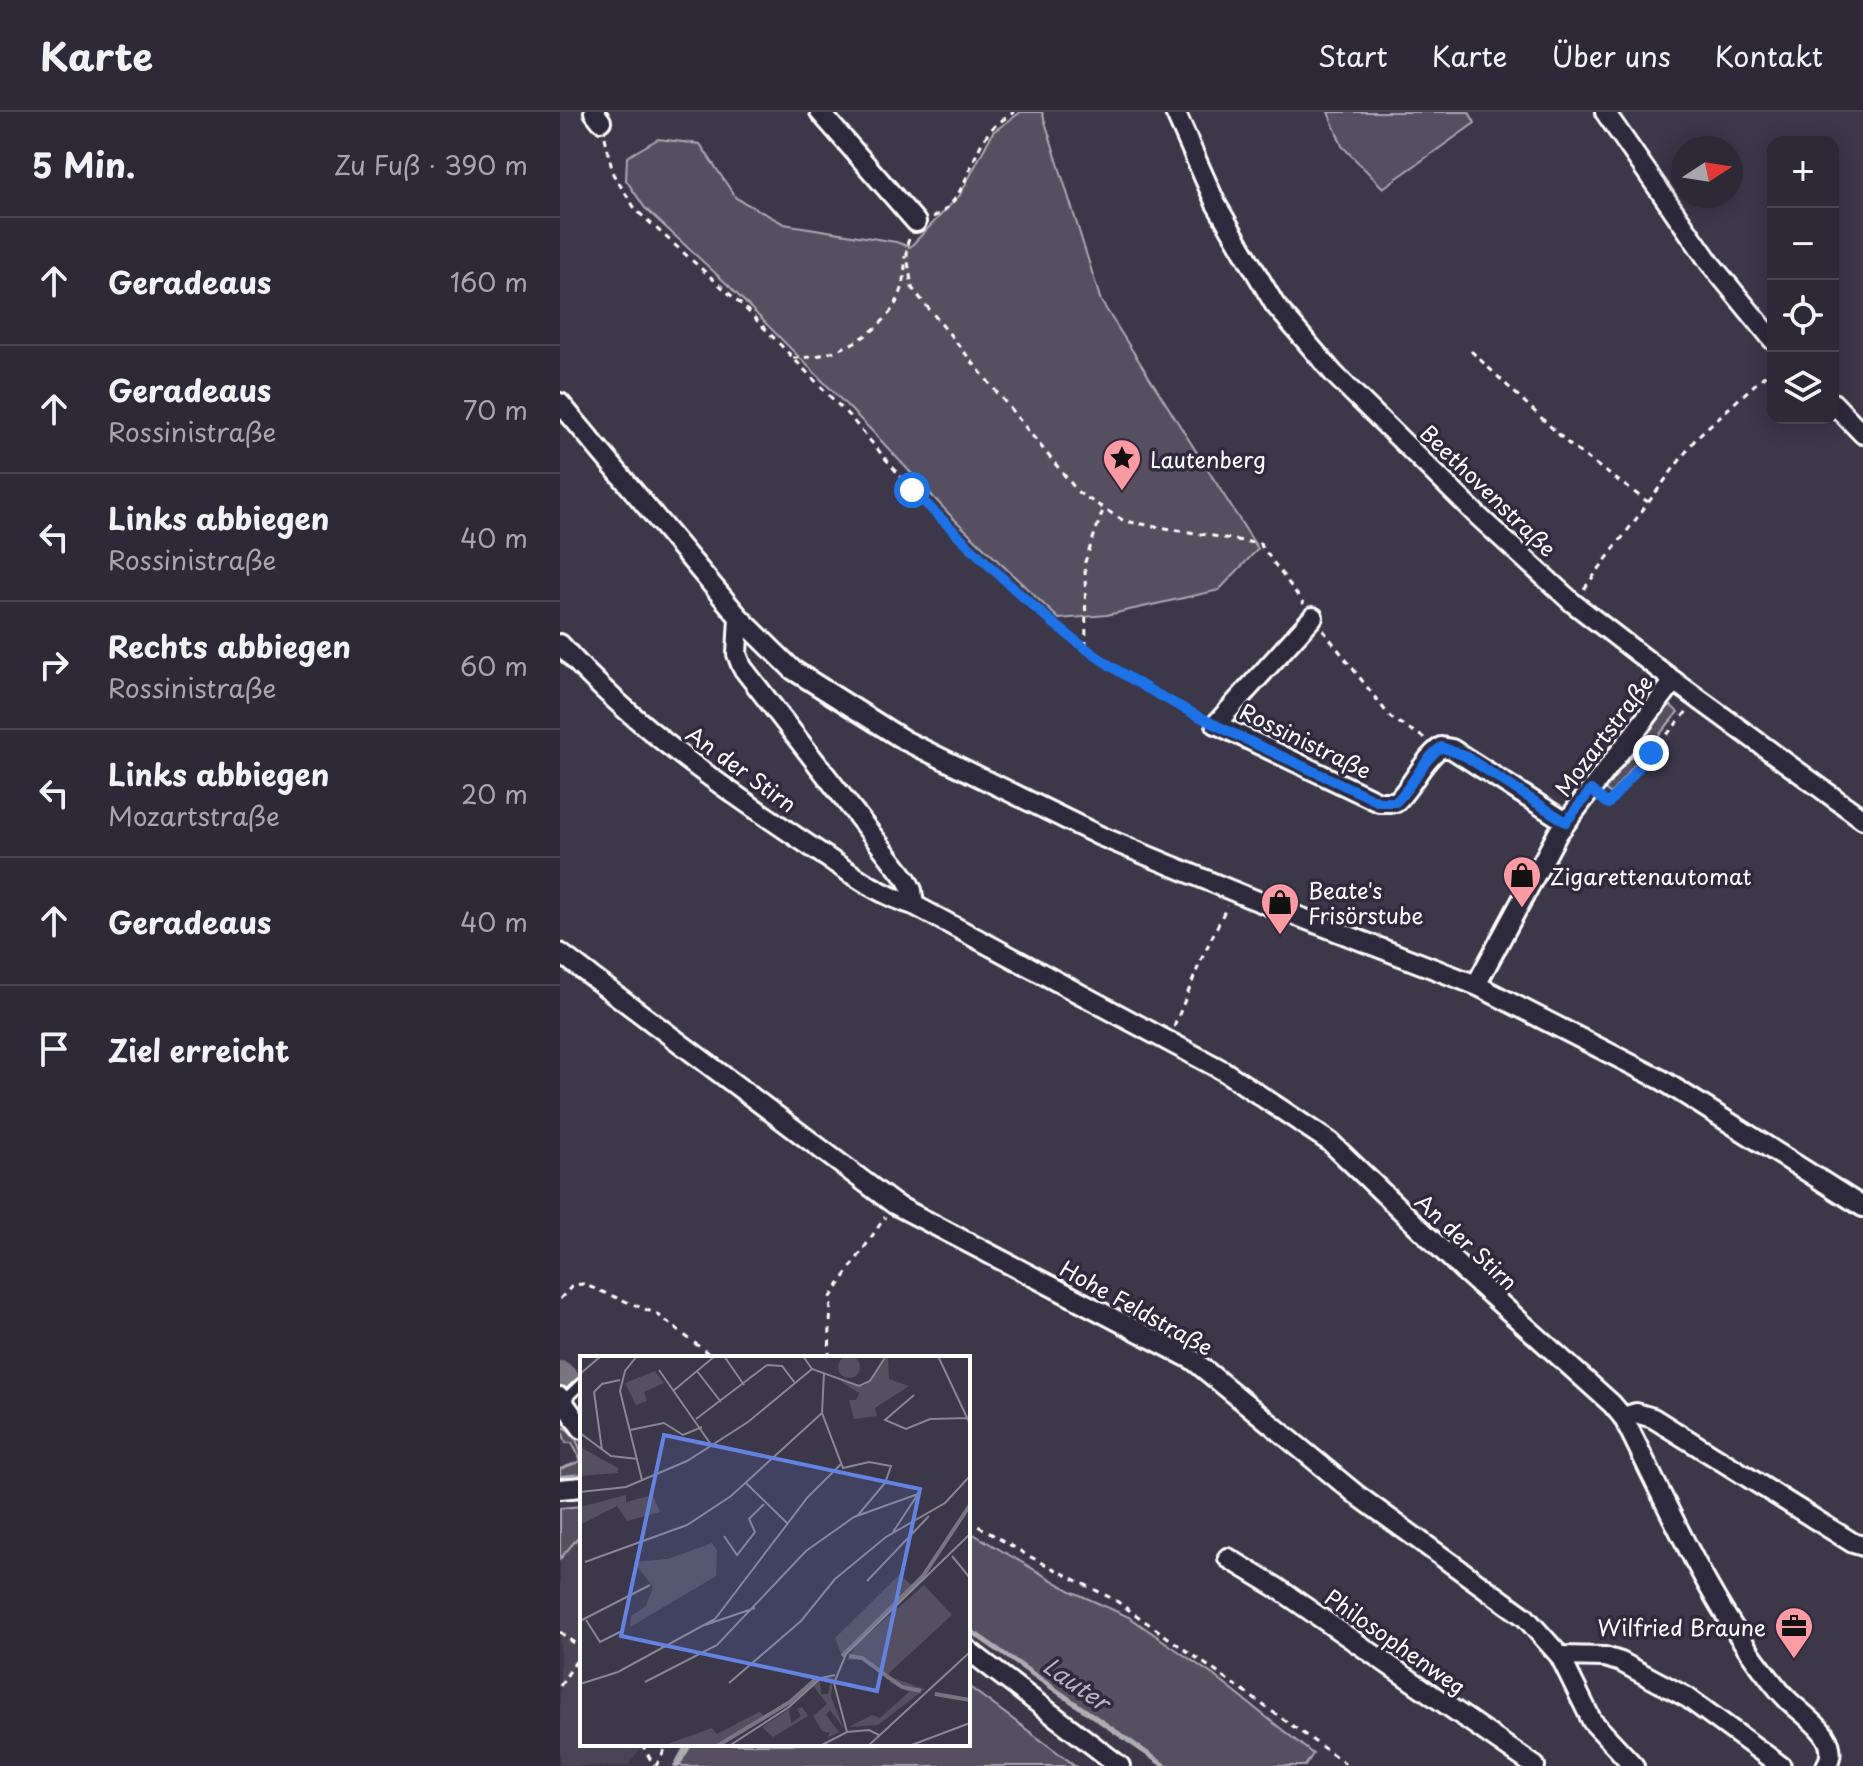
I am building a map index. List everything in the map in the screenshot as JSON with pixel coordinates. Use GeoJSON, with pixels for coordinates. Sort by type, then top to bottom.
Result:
{"type":"FeatureCollection","features":[{"type":"Feature","properties":{"kind":"street","name":"Beethovenstraße"},"geometry":{"type":"LineString","coordinates":[[1175,112],[1216,204],[1275,305],[1334,374],[1478,516],[1573,603],[1863,819]]}},
{"type":"Feature","properties":{"kind":"street"},"geometry":{"type":"LineString","coordinates":[[1605,112],[1710,263],[1767,333]]}},
{"type":"Feature","properties":{"kind":"street"},"geometry":{"type":"LineString","coordinates":[[826,114],[916,222]]}},
{"type":"Feature","properties":{"kind":"street"},"geometry":{"type":"LineString","coordinates":[[1839,408],[1860,426]]}},
{"type":"Feature","properties":{"kind":"street"},"geometry":{"type":"LineString","coordinates":[[562,410],[793,670],[904,740],[1100,836],[1476,985],[1662,1080],[1863,1207]]}},
{"type":"Feature","properties":{"kind":"street","name":"Rossinistraße"},"geometry":{"type":"LineString","coordinates":[[1313,617],[1216,724],[1379,802],[1396,802],[1409,789],[1430,755],[1441,747]]}},
{"type":"Feature","properties":{"kind":"street","name":"An der Stirn"},"geometry":{"type":"LineString","coordinates":[[751,623],[737,654],[742,667],[907,880],[914,905]]}},
{"type":"Feature","properties":{"kind":"street","name":"An der Stirn"},"geometry":{"type":"LineString","coordinates":[[560,644],[634,717],[737,797],[881,893],[914,905],[1222,1070],[1330,1142],[1502,1307],[1601,1392],[1623,1417],[1693,1556],[1724,1610],[1762,1669],[1787,1699],[1826,1736],[1831,1750],[1826,1766]]}},
{"type":"Feature","properties":{"kind":"street","name":"Mozartstraße"},"geometry":{"type":"LineString","coordinates":[[1476,985],[1566,822],[1674,681]]}},
{"type":"Feature","properties":{"kind":"street"},"geometry":{"type":"LineString","coordinates":[[1441,747],[1465,756],[1566,822]]}},
{"type":"Feature","properties":{"kind":"street","name":"Hohe Feldstraße"},"geometry":{"type":"LineString","coordinates":[[560,953],[894,1204],[1193,1360],[1357,1495],[1525,1617],[1560,1656],[1592,1721],[1634,1766]]}},
{"type":"Feature","properties":{"kind":"street"},"geometry":{"type":"LineString","coordinates":[[562,1398],[580,1426]]}},
{"type":"Feature","properties":{"kind":"street"},"geometry":{"type":"LineString","coordinates":[[1623,1417],[1636,1413],[1653,1418],[1767,1492],[1863,1546]]}},
{"type":"Feature","properties":{"kind":"street"},"geometry":{"type":"LineString","coordinates":[[560,1489],[580,1487]]}},
{"type":"Feature","properties":{"kind":"street","name":"Philosophenweg"},"geometry":{"type":"LineString","coordinates":[[1228,1558],[1276,1587],[1535,1766]]}},
{"type":"Feature","properties":{"kind":"street"},"geometry":{"type":"LineString","coordinates":[[970,1652],[1120,1766]]}},
{"type":"Feature","properties":{"kind":"street"},"geometry":{"type":"LineString","coordinates":[[1560,1656],[1605,1657],[1621,1662],[1688,1698],[1781,1766]]}},
{"type":"Feature","properties":{"kind":"lane"},"geometry":{"type":"LineString","coordinates":[[562,1398],[580,1384]]}},
{"type":"Feature","properties":{"kind":"path"},"geometry":{"type":"LineString","coordinates":[[793,358],[824,355],[866,334],[882,321],[898,301],[904,280],[906,248],[916,222],[941,214],[958,194],[990,130],[1014,112]]}},
{"type":"Feature","properties":{"kind":"path"},"geometry":{"type":"LineString","coordinates":[[597,116],[613,174],[636,210],[744,307],[851,418],[912,490],[1040,613],[1132,680],[1216,724]]}},
{"type":"Feature","properties":{"kind":"path"},"geometry":{"type":"LineString","coordinates":[[906,248],[912,288],[1079,493],[1124,521],[1260,544],[1391,718],[1441,747]]}},
{"type":"Feature","properties":{"kind":"path"},"geometry":{"type":"LineString","coordinates":[[1471,351],[1573,448],[1648,502]]}},
{"type":"Feature","properties":{"kind":"path"},"geometry":{"type":"LineString","coordinates":[[1573,603],[1697,437],[1767,373]]}},
{"type":"Feature","properties":{"kind":"path"},"geometry":{"type":"LineString","coordinates":[[1086,647],[1085,562],[1104,509]]}},
{"type":"Feature","properties":{"kind":"path"},"geometry":{"type":"LineString","coordinates":[[1591,790],[1608,804],[1698,698]]}},
{"type":"Feature","properties":{"kind":"path"},"geometry":{"type":"LineString","coordinates":[[1173,1029],[1228,904]]}},
{"type":"Feature","properties":{"kind":"path"},"geometry":{"type":"LineString","coordinates":[[829,1356],[831,1297],[894,1204]]}},
{"type":"Feature","properties":{"kind":"path"},"geometry":{"type":"LineString","coordinates":[[560,1299],[573,1285],[583,1284],[657,1314],[711,1356]]}},
{"type":"Feature","properties":{"kind":"path"},"geometry":{"type":"LineString","coordinates":[[970,1521],[1115,1600],[1349,1766]]}},
{"type":"Feature","properties":{"kind":"path"},"geometry":{"type":"LineString","coordinates":[[560,1632],[580,1648]]}},
{"type":"Feature","properties":{"kind":"path"},"geometry":{"type":"LineString","coordinates":[[560,1686],[580,1653]]}},
{"type":"Feature","properties":{"kind":"path"},"geometry":{"type":"LineString","coordinates":[[643,1746],[655,1766],[667,1746]]}},
{"type":"Feature","properties":{"kind":"shaded area"},"geometry":{"type":"Polygon","coordinates":[[[1021,112],[1042,112],[1101,301],[1258,549],[1219,590],[1107,615],[1059,619],[952,517],[727,284],[645,208],[626,180],[627,157],[658,139],[700,144],[736,198],[784,224],[896,242],[910,247],[960,195],[993,132],[1021,112]]]}},
{"type":"Feature","properties":{"kind":"shaded area"},"geometry":{"type":"Polygon","coordinates":[[[1328,112],[1469,112],[1475,123],[1383,188],[1342,146],[1328,112]]]}},
{"type":"Feature","properties":{"kind":"shaded area"},"geometry":{"type":"Polygon","coordinates":[[[1667,702],[1678,712],[1647,750],[1635,740],[1667,702]]]}},
{"type":"Feature","properties":{"kind":"shaded area"},"geometry":{"type":"Polygon","coordinates":[[[1629,749],[1640,758],[1611,794],[1600,785],[1629,749]]]}},
{"type":"Feature","properties":{"kind":"shaded area"},"geometry":{"type":"Polygon","coordinates":[[[560,1425],[576,1439],[580,1459],[572,1443],[566,1443],[563,1434],[560,1434],[560,1425]]]}},
{"type":"Feature","properties":{"kind":"shaded area"},"geometry":{"type":"Polygon","coordinates":[[[580,1461],[580,1474],[560,1476],[560,1469],[580,1461]]]}},
{"type":"Feature","properties":{"kind":"shaded area"},"geometry":{"type":"Polygon","coordinates":[[[580,1506],[580,1535],[560,1559],[560,1508],[580,1506]]]}},
{"type":"Feature","properties":{"kind":"shaded area"},"geometry":{"type":"Polygon","coordinates":[[[580,1519],[580,1746],[642,1746],[627,1766],[560,1766],[560,1550],[580,1519]]]}},
{"type":"Feature","properties":{"kind":"shaded area"},"geometry":{"type":"Polygon","coordinates":[[[970,1532],[1071,1591],[1129,1617],[1213,1675],[1313,1754],[1305,1766],[1165,1766],[970,1630],[970,1532]]]}},
{"type":"Feature","properties":{"kind":"shaded area"},"geometry":{"type":"Polygon","coordinates":[[[970,1687],[1076,1766],[674,1766],[685,1746],[970,1746],[970,1687]]]}},
{"type":"Feature","properties":{"kind":"waterway"},"geometry":{"type":"LineString","coordinates":[[560,1376],[566,1382]]}},
{"type":"Feature","properties":{"kind":"waterway","name":"Lauter"},"geometry":{"type":"LineString","coordinates":[[970,1630],[1165,1766]]}},
{"type":"Feature","properties":{"kind":"waterway"},"geometry":{"type":"LineString","coordinates":[[677,1766],[689,1746]]}},
{"type":"Feature","properties":{"kind":"place","name":"Lautenberg"},"geometry":{"type":"Point","coordinates":[1122,492]}},
{"type":"Feature","properties":{"kind":"place","name":"Zigarettenautomat"},"geometry":{"type":"Point","coordinates":[1522,909]}},
{"type":"Feature","properties":{"kind":"place","name":"Beate's Frisörstube"},"geometry":{"type":"Point","coordinates":[1280,936]}},
{"type":"Feature","properties":{"kind":"place","name":"Wilfried Braune"},"geometry":{"type":"Point","coordinates":[1794,1660]}},
{"type":"Feature","properties":{"kind":"route"},"geometry":{"type":"LineString","coordinates":[[912,490],[1040,613],[1132,680],[1379,802],[1396,802],[1409,789],[1430,755],[1441,747],[1465,756],[1566,822],[1591,790],[1608,804],[1651,753]]}}]}
